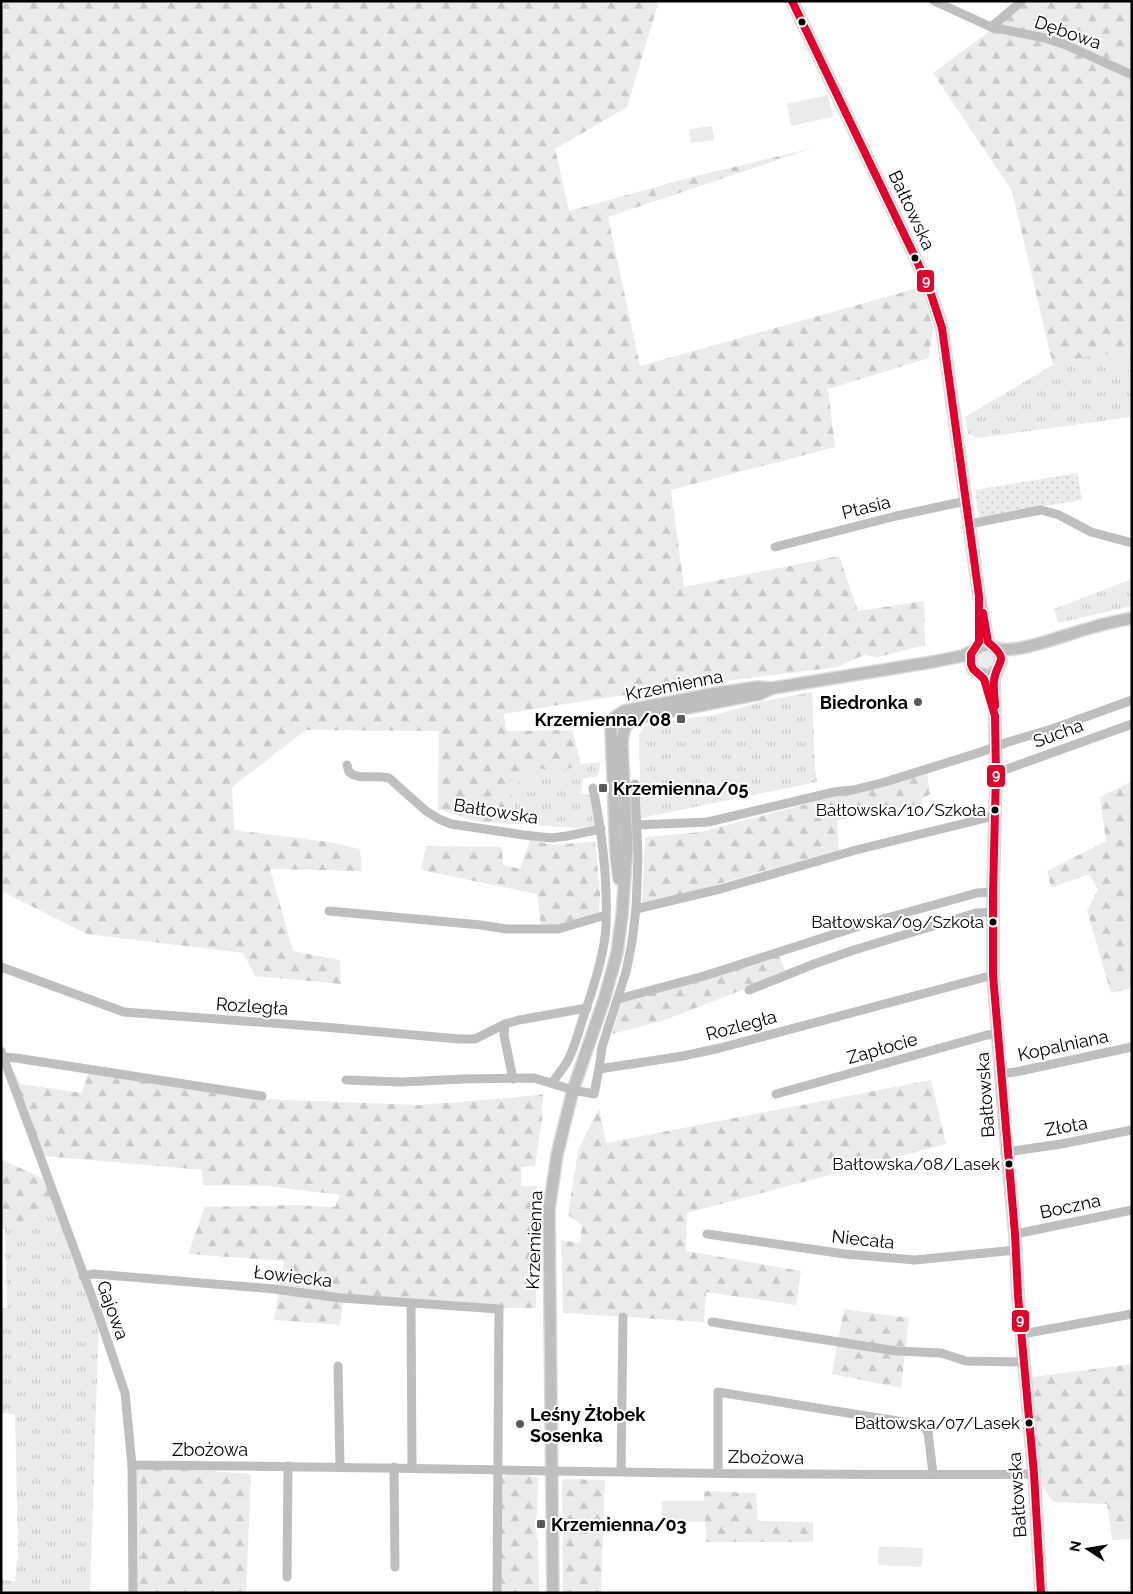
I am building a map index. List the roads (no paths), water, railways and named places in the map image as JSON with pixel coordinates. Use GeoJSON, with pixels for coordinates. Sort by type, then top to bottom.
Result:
{"type":"FeatureCollection","features":[{"type":"Feature","properties":{"kind":"main road","name":"Bałtowska"},"geometry":{"type":"LineString","coordinates":[[792,1],[904,233],[931,294],[942,328],[980,596],[988,642],[993,647]]}},
{"type":"Feature","properties":{"kind":"main road","name":"Bałtowska"},"geometry":{"type":"LineString","coordinates":[[976,648],[980,596]]}},
{"type":"Feature","properties":{"kind":"main road"},"geometry":{"type":"LineString","coordinates":[[1038,644],[1004,661],[990,675],[977,672],[970,659],[976,648],[987,644],[1000,650],[1008,650],[1038,644],[1093,627],[1132,618]]}},
{"type":"Feature","properties":{"kind":"main road"},"geometry":{"type":"LineString","coordinates":[[993,647],[1001,656],[999,668]]}},
{"type":"Feature","properties":{"kind":"main road","name":"Krzemienna"},"geometry":{"type":"LineString","coordinates":[[553,1593],[549,1208],[557,1155],[573,1090],[604,1000],[617,953],[622,915],[622,898],[616,855],[611,729],[614,718],[624,711],[711,694],[758,687],[774,688],[932,662],[962,656],[976,648]]}},
{"type":"Feature","properties":{"kind":"main road","name":"Krzemienna"},"geometry":{"type":"LineString","coordinates":[[932,662],[961,665],[977,672]]}},
{"type":"Feature","properties":{"kind":"main road","name":"Bałtowska"},"geometry":{"type":"LineString","coordinates":[[999,668],[994,679],[996,773],[993,892],[994,975],[1042,1593]]}},
{"type":"Feature","properties":{"kind":"main road","name":"Bałtowska"},"geometry":{"type":"LineString","coordinates":[[977,672],[986,682],[995,716]]}},
{"type":"Feature","properties":{"kind":"street","name":"Dębowa"},"geometry":{"type":"LineString","coordinates":[[934,1],[991,27],[1045,38],[1066,45],[1132,74]]}},
{"type":"Feature","properties":{"kind":"street","name":"Dębowa"},"geometry":{"type":"LineString","coordinates":[[991,27],[1022,1]]}},
{"type":"Feature","properties":{"kind":"street","name":"Ptasia"},"geometry":{"type":"LineString","coordinates":[[775,546],[966,501]]}},
{"type":"Feature","properties":{"kind":"street"},"geometry":{"type":"LineString","coordinates":[[969,524],[1041,510],[1059,515],[1091,532],[1132,543]]}},
{"type":"Feature","properties":{"kind":"street"},"geometry":{"type":"LineString","coordinates":[[637,825],[708,822],[885,782],[1052,729],[1132,700]]}},
{"type":"Feature","properties":{"kind":"street","name":"Sucha"},"geometry":{"type":"LineString","coordinates":[[996,773],[1132,724]]}},
{"type":"Feature","properties":{"kind":"street","name":"Bałtowska"},"geometry":{"type":"LineString","coordinates":[[346,765],[349,772],[357,776],[389,778],[426,811],[438,819],[451,824],[551,838],[601,829]]}},
{"type":"Feature","properties":{"kind":"street"},"geometry":{"type":"LineString","coordinates":[[346,1080],[401,1082],[534,1078],[573,1090],[594,1094],[602,1047],[626,972],[632,942],[636,909],[638,857],[635,784]]}},
{"type":"Feature","properties":{"kind":"street"},"geometry":{"type":"LineString","coordinates":[[552,1083],[569,1059],[597,974],[606,925],[606,872],[601,829],[593,788]]}},
{"type":"Feature","properties":{"kind":"street"},"geometry":{"type":"LineString","coordinates":[[636,909],[720,889],[856,850],[994,816]]}},
{"type":"Feature","properties":{"kind":"street"},"geometry":{"type":"LineString","coordinates":[[618,998],[704,976],[872,922],[976,893],[993,892]]}},
{"type":"Feature","properties":{"kind":"street"},"geometry":{"type":"LineString","coordinates":[[329,911],[481,925],[506,930],[558,929],[606,915]]}},
{"type":"Feature","properties":{"kind":"street"},"geometry":{"type":"LineString","coordinates":[[749,990],[854,950],[976,913],[993,912]]}},
{"type":"Feature","properties":{"kind":"street","name":"Rozległa"},"geometry":{"type":"LineString","coordinates":[[1,967],[124,1012],[459,1039],[475,1039],[505,1024],[519,1020],[586,1008]]}},
{"type":"Feature","properties":{"kind":"street","name":"Rozległa"},"geometry":{"type":"LineString","coordinates":[[599,1070],[720,1048],[983,976],[994,975]]}},
{"type":"Feature","properties":{"kind":"street"},"geometry":{"type":"LineString","coordinates":[[505,1024],[504,1035],[513,1078]]}},
{"type":"Feature","properties":{"kind":"street","name":"Zapłocie"},"geometry":{"type":"LineString","coordinates":[[776,1094],[987,1034],[998,1034]]}},
{"type":"Feature","properties":{"kind":"street","name":"Kopalniana"},"geometry":{"type":"LineString","coordinates":[[1001,1074],[1132,1047]]}},
{"type":"Feature","properties":{"kind":"street"},"geometry":{"type":"LineString","coordinates":[[3,1054],[16,1058],[262,1096]]}},
{"type":"Feature","properties":{"kind":"street","name":"Gajowa"},"geometry":{"type":"LineString","coordinates":[[3,1054],[99,1316],[125,1394],[132,1465],[133,1593]]}},
{"type":"Feature","properties":{"kind":"street","name":"Złota"},"geometry":{"type":"LineString","coordinates":[[1007,1152],[1132,1130]]}},
{"type":"Feature","properties":{"kind":"street","name":"Boczna"},"geometry":{"type":"LineString","coordinates":[[1015,1234],[1132,1210]]}},
{"type":"Feature","properties":{"kind":"street","name":"Niecała"},"geometry":{"type":"LineString","coordinates":[[707,1234],[845,1254],[915,1260],[1016,1250]]}},
{"type":"Feature","properties":{"kind":"street","name":"Łowiecka"},"geometry":{"type":"LineString","coordinates":[[83,1276],[94,1274],[274,1288],[341,1298],[499,1309],[499,1469]]}},
{"type":"Feature","properties":{"kind":"street"},"geometry":{"type":"LineString","coordinates":[[412,1303],[412,1468]]}},
{"type":"Feature","properties":{"kind":"street"},"geometry":{"type":"LineString","coordinates":[[1022,1334],[1132,1314]]}},
{"type":"Feature","properties":{"kind":"street"},"geometry":{"type":"LineString","coordinates":[[621,1471],[623,1317]]}},
{"type":"Feature","properties":{"kind":"street"},"geometry":{"type":"LineString","coordinates":[[712,1322],[896,1351],[941,1353],[966,1361],[1024,1362]]}},
{"type":"Feature","properties":{"kind":"street"},"geometry":{"type":"LineString","coordinates":[[338,1366],[340,1466]]}},
{"type":"Feature","properties":{"kind":"street"},"geometry":{"type":"LineString","coordinates":[[718,1472],[718,1392],[922,1425],[928,1432],[933,1474]]}},
{"type":"Feature","properties":{"kind":"street","name":"Zbożowa"},"geometry":{"type":"LineString","coordinates":[[132,1465],[1034,1474]]}},
{"type":"Feature","properties":{"kind":"street"},"geometry":{"type":"LineString","coordinates":[[287,1577],[288,1466]]}},
{"type":"Feature","properties":{"kind":"street"},"geometry":{"type":"LineString","coordinates":[[394,1468],[395,1567]]}},
{"type":"Feature","properties":{"kind":"street"},"geometry":{"type":"LineString","coordinates":[[497,1593],[499,1469]]}},
{"type":"Feature","properties":{"kind":"place","name":"Biedronka"},"geometry":{"type":"Point","coordinates":[918,702]}},
{"type":"Feature","properties":{"kind":"place","name":"Krzemienna/08"},"geometry":{"type":"Point","coordinates":[681,719]}},
{"type":"Feature","properties":{"kind":"place","name":"Krzemienna/05"},"geometry":{"type":"Point","coordinates":[603,788]}},
{"type":"Feature","properties":{"kind":"place","name":"Bałtowska/10/Szkoła"},"geometry":{"type":"Point","coordinates":[995,810]}},
{"type":"Feature","properties":{"kind":"place","name":"Bałtowska/09/Szkoła"},"geometry":{"type":"Point","coordinates":[993,922]}},
{"type":"Feature","properties":{"kind":"place","name":"Bałtowska/08/Lasek"},"geometry":{"type":"Point","coordinates":[1009,1164]}},
{"type":"Feature","properties":{"kind":"place","name":"Bałtowska/07/Lasek"},"geometry":{"type":"Point","coordinates":[1029,1423]}},
{"type":"Feature","properties":{"kind":"place","name":"Leśny Żłobek Sosenka"},"geometry":{"type":"Point","coordinates":[520,1424]}},
{"type":"Feature","properties":{"kind":"place","name":"Krzemienna/03"},"geometry":{"type":"Point","coordinates":[541,1524]}}]}
